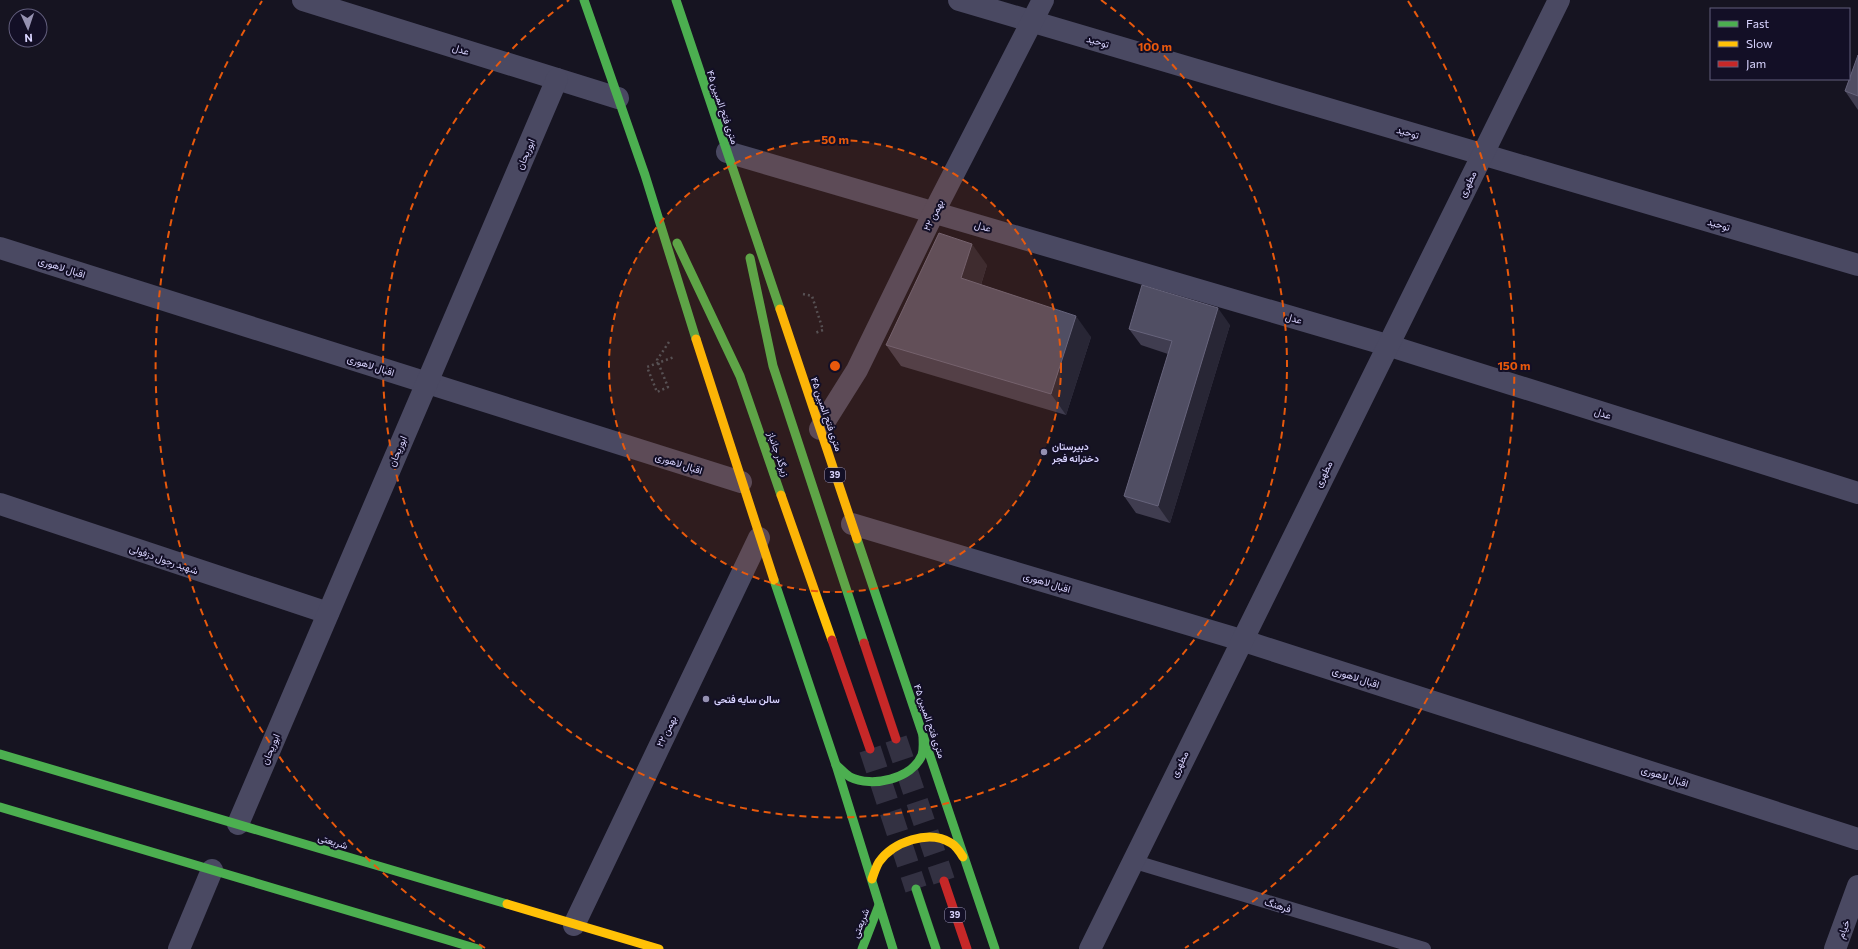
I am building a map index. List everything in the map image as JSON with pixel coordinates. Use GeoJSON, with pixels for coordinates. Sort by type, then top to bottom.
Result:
{"type":"FeatureCollection","features":[{"type":"Feature","properties":{"kind":"main road"},"geometry":{"type":"LineString","coordinates":[[584,0],[645,175],[741,482],[836,765],[893,949]]}},
{"type":"Feature","properties":{"kind":"main road","name":"۴۵ متری فتح المبین"},"geometry":{"type":"LineString","coordinates":[[676,0],[995,949]]}},
{"type":"Feature","properties":{"kind":"main road","name":"39"},"geometry":{"type":"LineString","coordinates":[[727,152],[745,236]]}},
{"type":"Feature","properties":{"kind":"main road","name":"زیرگذر جانباز"},"geometry":{"type":"LineString","coordinates":[[645,175],[740,376],[870,749]]}},
{"type":"Feature","properties":{"kind":"main road","name":"39"},"geometry":{"type":"LineString","coordinates":[[748,251],[773,366],[896,739]]}},
{"type":"Feature","properties":{"kind":"main road"},"geometry":{"type":"LineString","coordinates":[[836,765],[851,777],[872,782],[894,779],[912,769],[922,755],[923,736]]}},
{"type":"Feature","properties":{"kind":"main road","name":"شریعتی"},"geometry":{"type":"LineString","coordinates":[[0,754],[659,949]]}},
{"type":"Feature","properties":{"kind":"main road"},"geometry":{"type":"LineString","coordinates":[[0,807],[478,949]]}},
{"type":"Feature","properties":{"kind":"main road"},"geometry":{"type":"LineString","coordinates":[[872,879],[880,862],[896,847],[916,839],[937,837],[952,843],[964,858]]}},
{"type":"Feature","properties":{"kind":"main road","name":"39"},"geometry":{"type":"LineString","coordinates":[[944,880],[967,949]]}},
{"type":"Feature","properties":{"kind":"main road"},"geometry":{"type":"LineString","coordinates":[[916,888],[936,949]]}},
{"type":"Feature","properties":{"kind":"main road","name":"شریعتی"},"geometry":{"type":"LineString","coordinates":[[862,949],[879,904]]}},
{"type":"Feature","properties":{"kind":"street","name":"عدل"},"geometry":{"type":"LineString","coordinates":[[303,0],[618,98]]}},
{"type":"Feature","properties":{"kind":"street","name":"توحید"},"geometry":{"type":"LineString","coordinates":[[959,0],[1858,265]]}},
{"type":"Feature","properties":{"kind":"street","name":"۲۲ بهمن"},"geometry":{"type":"LineString","coordinates":[[820,429],[857,370],[934,212],[1043,0]]}},
{"type":"Feature","properties":{"kind":"street","name":"مطهری"},"geometry":{"type":"LineString","coordinates":[[1090,949],[1241,640],[1559,0]]}},
{"type":"Feature","properties":{"kind":"street","name":"ابوریحان"},"geometry":{"type":"LineString","coordinates":[[238,824],[557,79]]}},
{"type":"Feature","properties":{"kind":"street","name":"عدل"},"geometry":{"type":"LineString","coordinates":[[727,152],[1388,345],[1858,493]]}},
{"type":"Feature","properties":{"kind":"street","name":"اقبال لاهوری"},"geometry":{"type":"LineString","coordinates":[[0,248],[741,482]]}},
{"type":"Feature","properties":{"kind":"street","name":"شهید رجول دزفولی"},"geometry":{"type":"LineString","coordinates":[[0,504],[328,613]]}},
{"type":"Feature","properties":{"kind":"street","name":"اقبال لاهوری"},"geometry":{"type":"LineString","coordinates":[[852,524],[1241,640],[1858,838]]}},
{"type":"Feature","properties":{"kind":"street","name":"۲۲ بهمن"},"geometry":{"type":"LineString","coordinates":[[574,924],[759,538]]}},
{"type":"Feature","properties":{"kind":"street"},"geometry":{"type":"LineString","coordinates":[[179,949],[212,870]]}},
{"type":"Feature","properties":{"kind":"street","name":"خیام"},"geometry":{"type":"LineString","coordinates":[[1836,949],[1858,886]]}},
{"type":"Feature","properties":{"kind":"lane","name":"فرهنگ"},"geometry":{"type":"LineString","coordinates":[[1132,861],[1424,949]]}},
{"type":"Feature","properties":{"kind":"path"},"geometry":{"type":"LineString","coordinates":[[812,296],[823,330]]}},
{"type":"Feature","properties":{"kind":"path"},"geometry":{"type":"LineString","coordinates":[[647,367],[657,392],[668,387],[657,360]]}},
{"type":"Feature","properties":{"kind":"building"},"geometry":{"type":"Polygon","coordinates":[[[1858,55],[1858,96],[1845,91],[1858,55]]]}},
{"type":"Feature","properties":{"kind":"building"},"geometry":{"type":"Polygon","coordinates":[[[939,233],[972,244],[961,278],[1076,316],[1051,394],[886,345],[939,233]]]}},
{"type":"Feature","properties":{"kind":"building"},"geometry":{"type":"Polygon","coordinates":[[[1142,285],[1218,308],[1158,506],[1124,496],[1172,341],[1129,329],[1142,285]]]}},
{"type":"Feature","properties":{"kind":"tunnel"},"geometry":{"type":"LineString","coordinates":[[896,739],[944,881]]}},
{"type":"Feature","properties":{"kind":"tunnel"},"geometry":{"type":"LineString","coordinates":[[870,749],[916,889]]}},
{"type":"Feature","properties":{"kind":"traffic: fast"},"geometry":{"type":"LineString","coordinates":[[584,0],[645,175],[696,339]]}},
{"type":"Feature","properties":{"kind":"traffic: fast"},"geometry":{"type":"LineString","coordinates":[[676,0],[780,309]]}},
{"type":"Feature","properties":{"kind":"traffic: fast"},"geometry":{"type":"LineString","coordinates":[[677,243],[740,376],[781,495]]}},
{"type":"Feature","properties":{"kind":"traffic: fast"},"geometry":{"type":"LineString","coordinates":[[750,258],[773,366],[864,643]]}},
{"type":"Feature","properties":{"kind":"traffic: fast"},"geometry":{"type":"LineString","coordinates":[[857,539],[995,949]]}},
{"type":"Feature","properties":{"kind":"traffic: fast"},"geometry":{"type":"LineString","coordinates":[[774,580],[836,765],[893,949]]}},
{"type":"Feature","properties":{"kind":"traffic: fast"},"geometry":{"type":"LineString","coordinates":[[836,765],[850,777],[859,780],[869,782],[890,779],[910,770],[917,763],[923,753],[923,736]]}},
{"type":"Feature","properties":{"kind":"traffic: fast"},"geometry":{"type":"LineString","coordinates":[[0,754],[507,904]]}},
{"type":"Feature","properties":{"kind":"traffic: fast"},"geometry":{"type":"LineString","coordinates":[[0,807],[478,949]]}},
{"type":"Feature","properties":{"kind":"traffic: fast"},"geometry":{"type":"LineString","coordinates":[[916,889],[936,949]]}},
{"type":"Feature","properties":{"kind":"traffic: fast"},"geometry":{"type":"LineString","coordinates":[[862,949],[879,905]]}},
{"type":"Feature","properties":{"kind":"traffic: slow"},"geometry":{"type":"LineString","coordinates":[[780,309],[857,539]]}},
{"type":"Feature","properties":{"kind":"traffic: slow"},"geometry":{"type":"LineString","coordinates":[[696,339],[774,580]]}},
{"type":"Feature","properties":{"kind":"traffic: slow"},"geometry":{"type":"LineString","coordinates":[[781,495],[832,640]]}},
{"type":"Feature","properties":{"kind":"traffic: slow"},"geometry":{"type":"LineString","coordinates":[[872,879],[879,862],[885,855],[893,849],[912,840],[932,837],[942,839],[955,846],[963,857]]}},
{"type":"Feature","properties":{"kind":"traffic: slow"},"geometry":{"type":"LineString","coordinates":[[507,904],[659,949]]}},
{"type":"Feature","properties":{"kind":"traffic: jam"},"geometry":{"type":"LineString","coordinates":[[832,640],[870,749]]}},
{"type":"Feature","properties":{"kind":"traffic: jam"},"geometry":{"type":"LineString","coordinates":[[864,643],[896,739]]}},
{"type":"Feature","properties":{"kind":"traffic: jam"},"geometry":{"type":"LineString","coordinates":[[944,881],[967,949]]}},
{"type":"Feature","properties":{"kind":"place","name":"دبیرستان دخترانه فجر"},"geometry":{"type":"Point","coordinates":[1044,452]}},
{"type":"Feature","properties":{"kind":"place","name":"سالن سایه فتحی"},"geometry":{"type":"Point","coordinates":[706,699]}}]}
